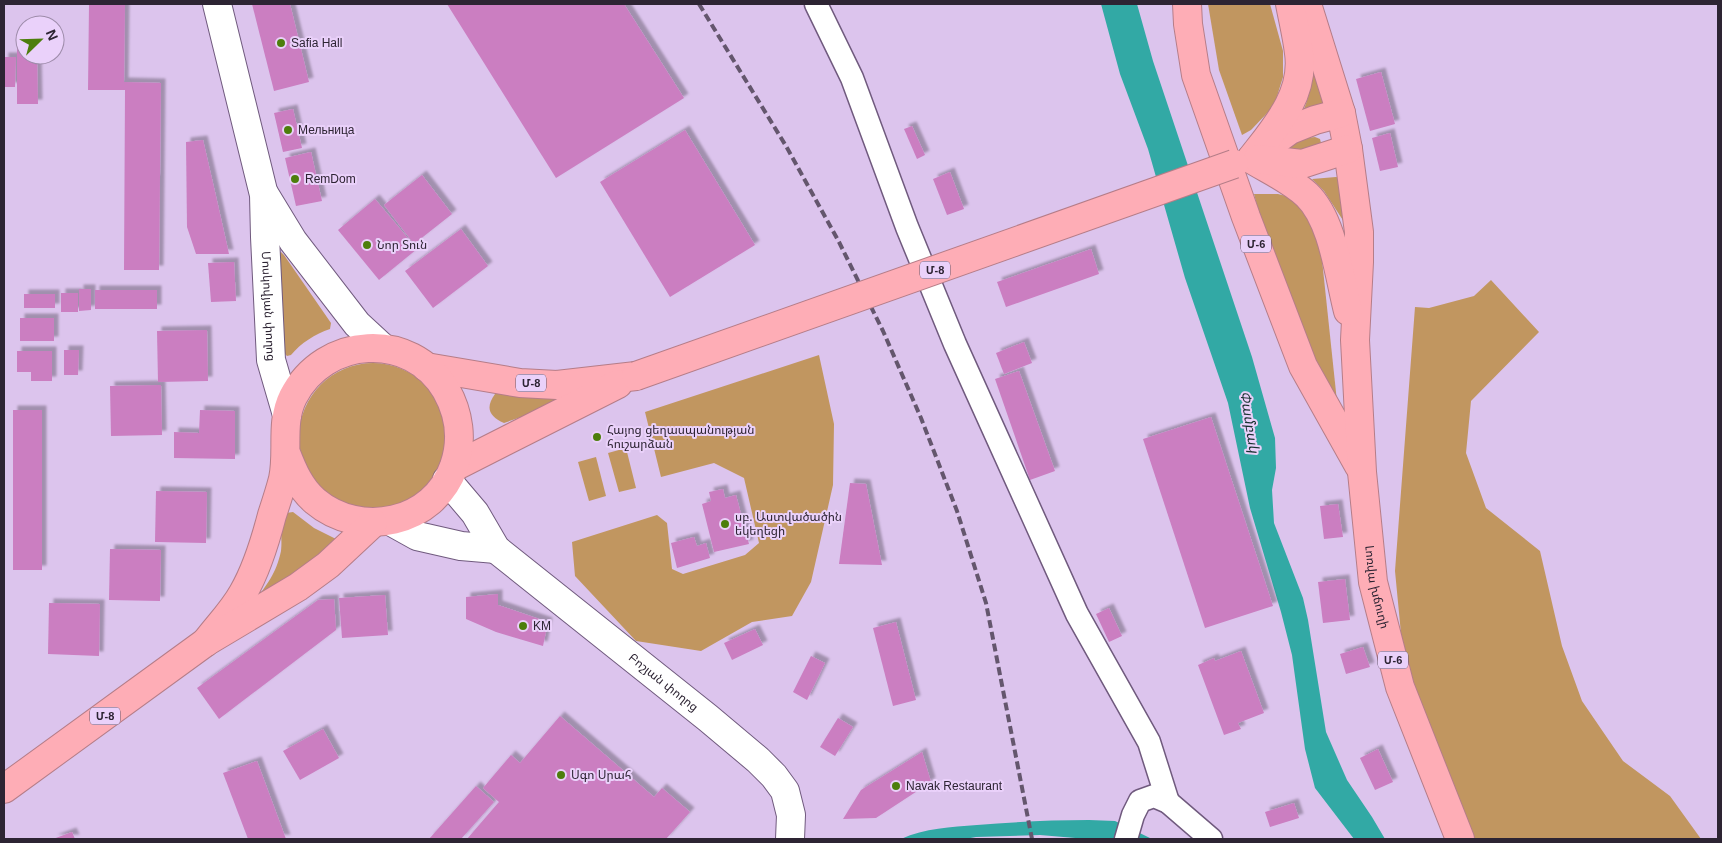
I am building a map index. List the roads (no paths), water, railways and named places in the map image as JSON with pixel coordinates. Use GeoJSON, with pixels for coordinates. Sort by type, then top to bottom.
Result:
{"type":"FeatureCollection","features":[{"type":"Feature","properties":{"kind":"highway","name":"Մ-6"},"geometry":{"type":"LineString","coordinates":[[1187,4],[1188,24],[1196,75],[1262,260],[1303,366],[1362,472]]}},
{"type":"Feature","properties":{"kind":"highway"},"geometry":{"type":"LineString","coordinates":[[1243,161],[1284,115],[1293,98],[1299,75],[1300,54],[1290,4]]}},
{"type":"Feature","properties":{"kind":"highway","name":"Մ-6"},"geometry":{"type":"LineString","coordinates":[[1307,4],[1341,113],[1348,149],[1359,232],[1355,340],[1362,472]]}},
{"type":"Feature","properties":{"kind":"highway","name":"Մ-8"},"geometry":{"type":"LineString","coordinates":[[450,473],[636,376],[1243,161],[1290,130],[1315,120],[1341,113]]}},
{"type":"Feature","properties":{"kind":"highway","name":"Մ-8"},"geometry":{"type":"LineString","coordinates":[[1243,161],[1302,164],[1348,149]]}},
{"type":"Feature","properties":{"kind":"highway","name":"Մ-6"},"geometry":{"type":"LineString","coordinates":[[1243,161],[1306,194],[1324,218],[1355,340]]}},
{"type":"Feature","properties":{"kind":"highway"},"geometry":{"type":"LineString","coordinates":[[364,348],[382,348],[398,352],[413,358],[426,367],[442,382],[453,402],[458,423],[459,445],[450,473],[438,492],[424,505],[408,515],[382,522],[357,522],[327,510],[303,488],[294,475],[286,453],[285,424],[287,415],[293,398],[302,382],[330,358],[346,351],[364,348]]}},
{"type":"Feature","properties":{"kind":"highway","name":"Մ-8"},"geometry":{"type":"LineString","coordinates":[[426,367],[520,383],[557,385],[636,376]]}},
{"type":"Feature","properties":{"kind":"highway","name":"Մ-8"},"geometry":{"type":"LineString","coordinates":[[206,642],[243,594],[260,558],[283,478],[286,453]]}},
{"type":"Feature","properties":{"kind":"highway","name":"Լոռվա խճուղի"},"geometry":{"type":"LineString","coordinates":[[1362,472],[1373,582],[1400,687],[1460,839]]}},
{"type":"Feature","properties":{"kind":"highway","name":"Մ-8"},"geometry":{"type":"LineString","coordinates":[[4,789],[206,642],[298,587],[382,522]]}},
{"type":"Feature","properties":{"kind":"street","name":"Մոսկովյան փողոց"},"geometry":{"type":"LineString","coordinates":[[217,4],[264,195],[271,360],[287,415]]}},
{"type":"Feature","properties":{"kind":"street"},"geometry":{"type":"LineString","coordinates":[[816,4],[852,78],[907,227],[955,344],[1077,614],[1149,742],[1168,802]]}},
{"type":"Feature","properties":{"kind":"street","name":"Մոսկովյան փողոց"},"geometry":{"type":"LineString","coordinates":[[264,195],[293,241],[316,271],[357,324],[382,348]]}},
{"type":"Feature","properties":{"kind":"street","name":"Բոշյան փողոց"},"geometry":{"type":"LineString","coordinates":[[450,473],[496,549],[708,718],[774,776],[785,791],[791,815],[790,839]]}},
{"type":"Feature","properties":{"kind":"street"},"geometry":{"type":"LineString","coordinates":[[382,522],[417,536],[461,546],[496,549]]}},
{"type":"Feature","properties":{"kind":"street"},"geometry":{"type":"LineString","coordinates":[[1128,831],[1140,801],[1154,796],[1168,802],[1210,839]]}},
{"type":"Feature","properties":{"kind":"water","name":"Փամբակ"},"geometry":{"type":"Polygon","coordinates":[[[1101,4],[1137,4],[1153,61],[1252,357],[1275,438],[1276,468],[1272,490],[1274,523],[1303,598],[1326,732],[1347,780],[1385,839],[1354,839],[1315,788],[1305,749],[1292,655],[1250,508],[1228,403],[1185,278],[1148,149],[1120,74],[1101,4]]]}},
{"type":"Feature","properties":{"kind":"water"},"geometry":{"type":"Polygon","coordinates":[[[1089,820],[1115,821],[1152,839],[1087,839],[1040,835],[965,839],[901,839],[919,832],[948,827],[1089,820]]]}},
{"type":"Feature","properties":{"kind":"railway"},"geometry":{"type":"LineString","coordinates":[[699,4],[786,146],[839,242],[883,331],[921,418],[957,511],[986,603],[1032,839]]}},
{"type":"Feature","properties":{"kind":"place","name":"Safia Hall"},"geometry":{"type":"Point","coordinates":[281,43]}},
{"type":"Feature","properties":{"kind":"place","name":"Мельница"},"geometry":{"type":"Point","coordinates":[288,130]}},
{"type":"Feature","properties":{"kind":"place","name":"RemDom"},"geometry":{"type":"Point","coordinates":[295,179]}},
{"type":"Feature","properties":{"kind":"place","name":"Նոր Տուն"},"geometry":{"type":"Point","coordinates":[367,245]}},
{"type":"Feature","properties":{"kind":"place","name":"Հայոց ցեղասպանության հուշարձան"},"geometry":{"type":"Point","coordinates":[597,437]}},
{"type":"Feature","properties":{"kind":"place","name":"սբ. Աստվածածին եկեղեցի"},"geometry":{"type":"Point","coordinates":[725,524]}},
{"type":"Feature","properties":{"kind":"place","name":"KM"},"geometry":{"type":"Point","coordinates":[523,626]}},
{"type":"Feature","properties":{"kind":"place","name":"Սգո Սրահ"},"geometry":{"type":"Point","coordinates":[561,775]}},
{"type":"Feature","properties":{"kind":"place","name":"Navak Restaurant"},"geometry":{"type":"Point","coordinates":[896,786]}}]}
